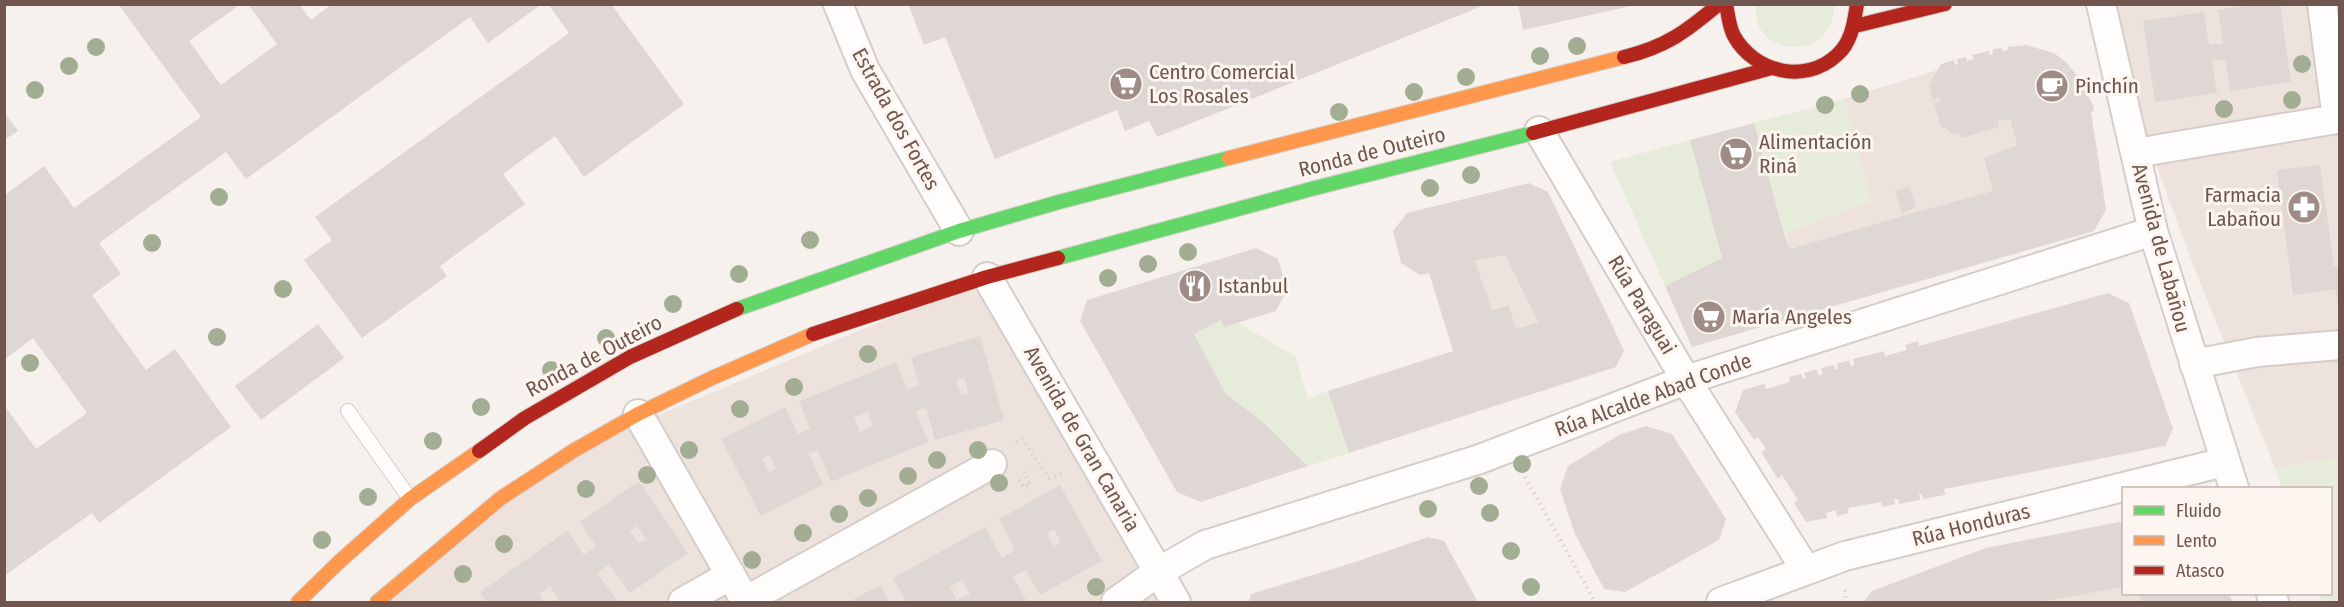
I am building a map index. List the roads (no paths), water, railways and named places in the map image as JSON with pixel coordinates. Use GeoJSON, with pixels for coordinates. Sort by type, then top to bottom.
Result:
{"type":"FeatureCollection","features":[{"type":"Feature","properties":{"kind":"street","name":"Estrada dos Fortes"},"geometry":{"type":"LineString","coordinates":[[838,4],[865,70],[962,236]]}},
{"type":"Feature","properties":{"kind":"street","name":"Ronda de Outeiro"},"geometry":{"type":"LineString","coordinates":[[298,603],[339,562],[410,499],[525,418],[630,357],[727,312],[1070,199],[1648,51],[1684,33],[1719,4]]}},
{"type":"Feature","properties":{"kind":"street","name":"Ronda de Outeiro"},"geometry":{"type":"LineString","coordinates":[[1726,4],[1726,21],[1735,42],[1749,58],[1768,69],[1789,74],[1811,71],[1831,61],[1846,45],[1855,26],[1857,4]]}},
{"type":"Feature","properties":{"kind":"street"},"geometry":{"type":"LineString","coordinates":[[1855,26],[1945,4]]}},
{"type":"Feature","properties":{"kind":"street","name":"Avenida de Labañou"},"geometry":{"type":"LineString","coordinates":[[2101,4],[2153,231],[2233,487]]}},
{"type":"Feature","properties":{"kind":"street"},"geometry":{"type":"LineString","coordinates":[[2136,153],[2337,119],[2322,4]]}},
{"type":"Feature","properties":{"kind":"street","name":"Ronda de Outeiro"},"geometry":{"type":"LineString","coordinates":[[377,603],[501,498],[573,451],[638,414],[712,378],[808,336],[984,272],[1641,105],[1768,69]]}},
{"type":"Feature","properties":{"kind":"street","name":"Rúa Paraguai"},"geometry":{"type":"LineString","coordinates":[[1539,131],[1686,380],[1806,570]]}},
{"type":"Feature","properties":{"kind":"street","name":"Rúa Alcalde Abad Conde"},"geometry":{"type":"LineString","coordinates":[[1116,603],[1158,572],[1205,545],[1469,462],[1686,380],[2153,231]]}},
{"type":"Feature","properties":{"kind":"street","name":"Avenida de Gran Canaria"},"geometry":{"type":"LineString","coordinates":[[984,272],[1176,603]]}},
{"type":"Feature","properties":{"kind":"street"},"geometry":{"type":"LineString","coordinates":[[2193,364],[2257,352],[2340,345]]}},
{"type":"Feature","properties":{"kind":"street"},"geometry":{"type":"LineString","coordinates":[[638,414],[746,602],[992,464]]}},
{"type":"Feature","properties":{"kind":"street","name":"Rúa Honduras"},"geometry":{"type":"LineString","coordinates":[[2123,487],[2224,462]]}},
{"type":"Feature","properties":{"kind":"street","name":"Rúa Honduras"},"geometry":{"type":"LineString","coordinates":[[1721,603],[1845,556],[2122,487]]}},
{"type":"Feature","properties":{"kind":"street"},"geometry":{"type":"LineString","coordinates":[[683,603],[731,575]]}},
{"type":"Feature","properties":{"kind":"lane"},"geometry":{"type":"LineString","coordinates":[[348,411],[410,499]]}},
{"type":"Feature","properties":{"kind":"place","name":"Centro Comercial Los Rosales"},"geometry":{"type":"Point","coordinates":[1126,84]}},
{"type":"Feature","properties":{"kind":"place","name":"Pinchín"},"geometry":{"type":"Point","coordinates":[2052,86]}},
{"type":"Feature","properties":{"kind":"place","name":"Alimentación Riná"},"geometry":{"type":"Point","coordinates":[1736,154]}},
{"type":"Feature","properties":{"kind":"place","name":"Farmacia Labañou"},"geometry":{"type":"Point","coordinates":[2304,207]}},
{"type":"Feature","properties":{"kind":"place","name":"Istanbul"},"geometry":{"type":"Point","coordinates":[1195,286]}},
{"type":"Feature","properties":{"kind":"place","name":"María Angeles"},"geometry":{"type":"Point","coordinates":[1709,317]}}]}
